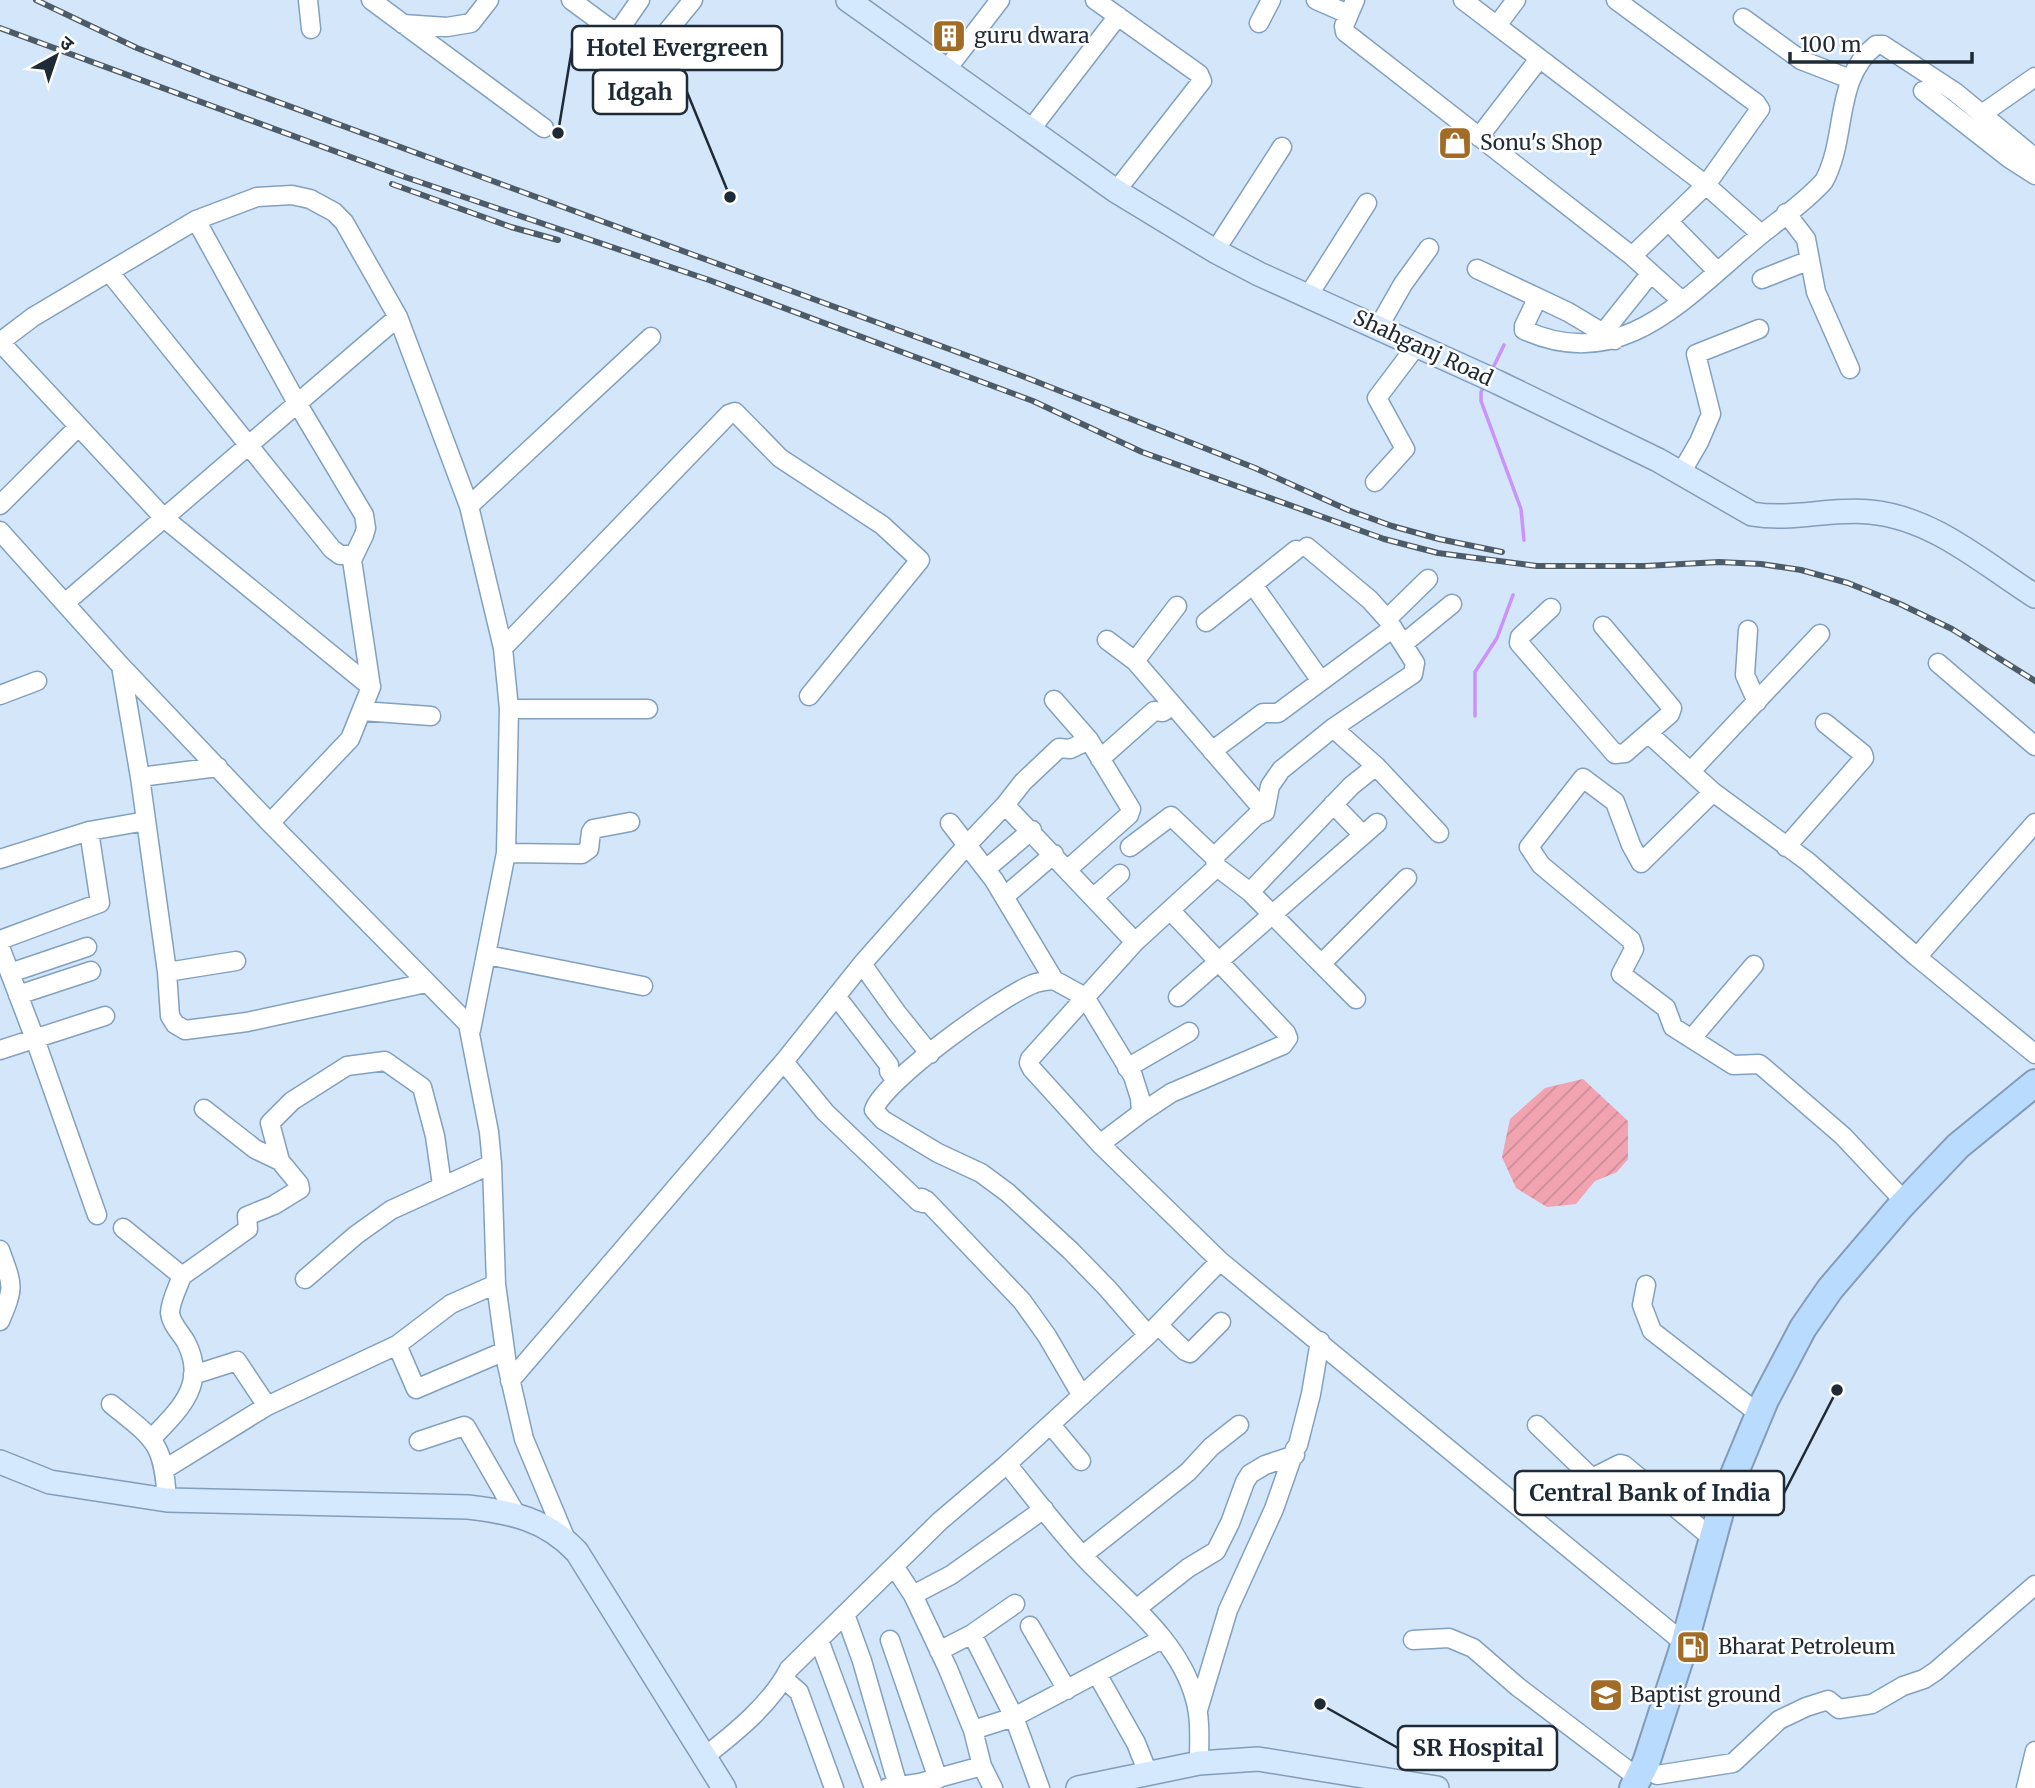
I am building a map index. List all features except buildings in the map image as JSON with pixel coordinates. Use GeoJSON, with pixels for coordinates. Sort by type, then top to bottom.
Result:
{"type":"FeatureCollection","features":[{"type":"Feature","properties":{"kind":"highway"},"geometry":{"type":"LineString","coordinates":[[1645,1782],[1650,1751],[1684,1643],[1723,1501],[1759,1414],[1803,1328],[1830,1289],[1905,1202],[1958,1146],[2035,1083]]}},
{"type":"Feature","properties":{"kind":"highway"},"geometry":{"type":"LineString","coordinates":[[1645,1782],[1673,1735],[1698,1654],[1708,1604],[1733,1512],[1768,1420],[1799,1364],[1913,1211],[1943,1180],[2035,1104]]}},
{"type":"Feature","properties":{"kind":"main road","name":"Shahganj Road"},"geometry":{"type":"LineString","coordinates":[[848,0],[1116,191],[1215,251],[1658,460],[1752,514],[1766,517],[1846,511],[1872,512],[1913,522],[1948,537],[2035,596]]}},
{"type":"Feature","properties":{"kind":"main road"},"geometry":{"type":"LineString","coordinates":[[0,1462],[50,1482],[167,1500],[468,1507],[516,1514],[540,1524],[577,1552],[724,1788]]}},
{"type":"Feature","properties":{"kind":"main road"},"geometry":{"type":"LineString","coordinates":[[1079,1788],[1199,1763],[1258,1759],[1437,1788]]}},
{"type":"Feature","properties":{"kind":"street"},"geometry":{"type":"LineString","coordinates":[[308,0],[311,29]]}},
{"type":"Feature","properties":{"kind":"street"},"geometry":{"type":"LineString","coordinates":[[371,0],[544,128]]}},
{"type":"Feature","properties":{"kind":"street"},"geometry":{"type":"LineString","coordinates":[[403,24],[447,27],[471,23],[489,0]]}},
{"type":"Feature","properties":{"kind":"street"},"geometry":{"type":"LineString","coordinates":[[570,0],[609,28],[616,30],[642,52],[649,54],[693,0]]}},
{"type":"Feature","properties":{"kind":"street"},"geometry":{"type":"LineString","coordinates":[[616,30],[622,26],[640,0]]}},
{"type":"Feature","properties":{"kind":"street"},"geometry":{"type":"LineString","coordinates":[[947,69],[1000,0]]}},
{"type":"Feature","properties":{"kind":"street"},"geometry":{"type":"LineString","coordinates":[[1095,0],[1199,74],[1202,81],[1116,191]]}},
{"type":"Feature","properties":{"kind":"street"},"geometry":{"type":"LineString","coordinates":[[1259,23],[1271,0]]}},
{"type":"Feature","properties":{"kind":"street"},"geometry":{"type":"LineString","coordinates":[[1316,0],[1352,7],[1343,26],[1345,32],[1632,256],[1682,301]]}},
{"type":"Feature","properties":{"kind":"street"},"geometry":{"type":"LineString","coordinates":[[1463,0],[1498,24],[1539,59],[1706,185],[1761,234]]}},
{"type":"Feature","properties":{"kind":"street"},"geometry":{"type":"LineString","coordinates":[[1498,24],[1516,0]]}},
{"type":"Feature","properties":{"kind":"street"},"geometry":{"type":"LineString","coordinates":[[1616,0],[1758,106],[1759,114],[1706,185],[1632,256]]}},
{"type":"Feature","properties":{"kind":"street"},"geometry":{"type":"LineString","coordinates":[[1031,129],[1118,16]]}},
{"type":"Feature","properties":{"kind":"street"},"geometry":{"type":"LineString","coordinates":[[1743,18],[1801,60],[1850,79]]}},
{"type":"Feature","properties":{"kind":"street"},"geometry":{"type":"LineString","coordinates":[[1537,299],[1524,326],[1525,330],[1565,344],[1593,344],[1609,336],[1638,331],[1682,301],[1819,186],[1829,172],[1850,79],[1870,50],[1881,44],[1955,92],[1982,114],[2002,141],[2035,175]]}},
{"type":"Feature","properties":{"kind":"street"},"geometry":{"type":"LineString","coordinates":[[1479,137],[1539,59]]}},
{"type":"Feature","properties":{"kind":"street"},"geometry":{"type":"LineString","coordinates":[[1982,114],[2035,77]]}},
{"type":"Feature","properties":{"kind":"street"},"geometry":{"type":"LineString","coordinates":[[1923,91],[2002,141],[2035,158]]}},
{"type":"Feature","properties":{"kind":"street"},"geometry":{"type":"LineString","coordinates":[[1215,251],[1282,147]]}},
{"type":"Feature","properties":{"kind":"street"},"geometry":{"type":"LineString","coordinates":[[371,687],[164,518],[0,342],[33,317],[197,220],[265,195],[292,195],[310,199],[334,212],[344,222],[398,317],[469,506],[503,648],[509,709],[506,853],[488,955],[471,1030]]}},
{"type":"Feature","properties":{"kind":"street"},"geometry":{"type":"LineString","coordinates":[[1308,296],[1367,203]]}},
{"type":"Feature","properties":{"kind":"street"},"geometry":{"type":"LineString","coordinates":[[1786,213],[1804,236],[1816,292],[1850,369]]}},
{"type":"Feature","properties":{"kind":"street"},"geometry":{"type":"LineString","coordinates":[[197,220],[297,403],[363,515],[366,528],[353,555],[371,687],[350,739],[270,823]]}},
{"type":"Feature","properties":{"kind":"street"},"geometry":{"type":"LineString","coordinates":[[1668,221],[1717,271]]}},
{"type":"Feature","properties":{"kind":"street"},"geometry":{"type":"LineString","coordinates":[[1379,327],[1403,284],[1429,248]]}},
{"type":"Feature","properties":{"kind":"street"},"geometry":{"type":"LineString","coordinates":[[1762,279],[1810,260]]}},
{"type":"Feature","properties":{"kind":"street"},"geometry":{"type":"LineString","coordinates":[[1477,269],[1568,312],[1609,336]]}},
{"type":"Feature","properties":{"kind":"street"},"geometry":{"type":"LineString","coordinates":[[110,273],[332,549],[340,555],[353,555]]}},
{"type":"Feature","properties":{"kind":"street"},"geometry":{"type":"LineString","coordinates":[[1609,336],[1651,273]]}},
{"type":"Feature","properties":{"kind":"street"},"geometry":{"type":"LineString","coordinates":[[65,603],[398,317]]}},
{"type":"Feature","properties":{"kind":"street"},"geometry":{"type":"LineString","coordinates":[[1681,473],[1711,414],[1696,354],[1759,329]]}},
{"type":"Feature","properties":{"kind":"street"},"geometry":{"type":"LineString","coordinates":[[469,506],[651,337]]}},
{"type":"Feature","properties":{"kind":"street"},"geometry":{"type":"LineString","coordinates":[[1375,482],[1405,449],[1377,398],[1417,345]]}},
{"type":"Feature","properties":{"kind":"street"},"geometry":{"type":"LineString","coordinates":[[503,648],[729,414],[735,412],[780,458],[882,525],[920,560],[809,696]]}},
{"type":"Feature","properties":{"kind":"street"},"geometry":{"type":"LineString","coordinates":[[0,505],[78,427]]}},
{"type":"Feature","properties":{"kind":"street"},"geometry":{"type":"LineString","coordinates":[[0,531],[121,666],[270,823],[466,1021],[471,1030],[492,1164],[496,1284],[510,1381],[524,1439],[567,1542]]}},
{"type":"Feature","properties":{"kind":"street"},"geometry":{"type":"LineString","coordinates":[[1206,622],[1302,549],[1370,600],[1415,663],[1413,674],[1334,728],[1275,776],[1270,786],[1265,812]]}},
{"type":"Feature","properties":{"kind":"street"},"geometry":{"type":"LineString","coordinates":[[1394,630],[1429,579]]}},
{"type":"Feature","properties":{"kind":"street"},"geometry":{"type":"LineString","coordinates":[[1254,586],[1321,681]]}},
{"type":"Feature","properties":{"kind":"street"},"geometry":{"type":"LineString","coordinates":[[1212,751],[1264,713],[1278,713],[1394,630],[1452,604]]}},
{"type":"Feature","properties":{"kind":"street"},"geometry":{"type":"LineString","coordinates":[[1135,661],[1177,606]]}},
{"type":"Feature","properties":{"kind":"street"},"geometry":{"type":"LineString","coordinates":[[1551,608],[1520,636],[1521,646],[1615,754],[1625,753],[1670,714],[1672,708],[1603,626]]}},
{"type":"Feature","properties":{"kind":"street"},"geometry":{"type":"LineString","coordinates":[[1748,630],[1745,675],[1757,702]]}},
{"type":"Feature","properties":{"kind":"street"},"geometry":{"type":"LineString","coordinates":[[1691,771],[1820,634]]}},
{"type":"Feature","properties":{"kind":"street"},"geometry":{"type":"LineString","coordinates":[[1107,640],[1135,661],[1265,812]]}},
{"type":"Feature","properties":{"kind":"street"},"geometry":{"type":"LineString","coordinates":[[1938,663],[2035,746]]}},
{"type":"Feature","properties":{"kind":"street"},"geometry":{"type":"LineString","coordinates":[[121,666],[140,777],[167,972],[170,1016],[178,1027],[186,1030],[247,1022],[426,983]]}},
{"type":"Feature","properties":{"kind":"street"},"geometry":{"type":"LineString","coordinates":[[0,695],[37,681]]}},
{"type":"Feature","properties":{"kind":"street"},"geometry":{"type":"LineString","coordinates":[[1054,701],[1089,740],[1130,806],[1131,812],[1068,869]]}},
{"type":"Feature","properties":{"kind":"street"},"geometry":{"type":"LineString","coordinates":[[1100,759],[1154,711],[1163,712],[1173,705]]}},
{"type":"Feature","properties":{"kind":"street"},"geometry":{"type":"LineString","coordinates":[[509,709],[648,709]]}},
{"type":"Feature","properties":{"kind":"street"},"geometry":{"type":"LineString","coordinates":[[362,711],[431,716]]}},
{"type":"Feature","properties":{"kind":"street"},"geometry":{"type":"LineString","coordinates":[[1786,847],[1864,758],[1863,754],[1825,723]]}},
{"type":"Feature","properties":{"kind":"street"},"geometry":{"type":"LineString","coordinates":[[1334,728],[1376,766],[1439,833]]}},
{"type":"Feature","properties":{"kind":"street"},"geometry":{"type":"LineString","coordinates":[[1649,734],[1713,792],[1852,898],[1917,957],[2035,1054]]}},
{"type":"Feature","properties":{"kind":"street"},"geometry":{"type":"LineString","coordinates":[[510,1381],[784,1062],[862,964],[1006,805],[1034,770],[1059,748],[1070,749],[1089,740]]}},
{"type":"Feature","properties":{"kind":"street"},"geometry":{"type":"LineString","coordinates":[[1250,892],[1334,804],[1376,766]]}},
{"type":"Feature","properties":{"kind":"street"},"geometry":{"type":"LineString","coordinates":[[140,777],[218,767]]}},
{"type":"Feature","properties":{"kind":"street"},"geometry":{"type":"LineString","coordinates":[[1713,792],[1640,863],[1615,802],[1583,778],[1530,846],[1541,865],[1631,940],[1634,949],[1621,970],[1622,976],[1666,1008],[1674,1027],[1733,1065],[1759,1064],[1763,1067],[1843,1136],[1905,1202]]}},
{"type":"Feature","properties":{"kind":"street"},"geometry":{"type":"LineString","coordinates":[[1334,804],[1363,835]]}},
{"type":"Feature","properties":{"kind":"street"},"geometry":{"type":"LineString","coordinates":[[1006,805],[1135,942]]}},
{"type":"Feature","properties":{"kind":"street"},"geometry":{"type":"LineString","coordinates":[[1265,812],[1256,816],[1216,862],[1084,996],[1029,1063],[1031,1069],[1100,1144],[1220,1261],[1684,1643]]}},
{"type":"Feature","properties":{"kind":"street"},"geometry":{"type":"LineString","coordinates":[[1130,847],[1171,816],[1356,999]]}},
{"type":"Feature","properties":{"kind":"street"},"geometry":{"type":"LineString","coordinates":[[0,859],[89,831],[146,821]]}},
{"type":"Feature","properties":{"kind":"street"},"geometry":{"type":"LineString","coordinates":[[506,853],[582,854],[589,849],[593,829],[630,822]]}},
{"type":"Feature","properties":{"kind":"street"},"geometry":{"type":"LineString","coordinates":[[950,823],[1005,896],[1054,980],[1084,996],[1127,1068],[1140,1098],[1141,1113]]}},
{"type":"Feature","properties":{"kind":"street"},"geometry":{"type":"LineString","coordinates":[[1178,997],[1377,823]]}},
{"type":"Feature","properties":{"kind":"street"},"geometry":{"type":"LineString","coordinates":[[1917,957],[2035,823]]}},
{"type":"Feature","properties":{"kind":"street"},"geometry":{"type":"LineString","coordinates":[[986,869],[1032,830]]}},
{"type":"Feature","properties":{"kind":"street"},"geometry":{"type":"LineString","coordinates":[[0,940],[100,904],[89,831]]}},
{"type":"Feature","properties":{"kind":"street"},"geometry":{"type":"LineString","coordinates":[[1005,896],[1054,854]]}},
{"type":"Feature","properties":{"kind":"street"},"geometry":{"type":"LineString","coordinates":[[1094,897],[1120,874]]}},
{"type":"Feature","properties":{"kind":"street"},"geometry":{"type":"LineString","coordinates":[[1321,964],[1407,878]]}},
{"type":"Feature","properties":{"kind":"street"},"geometry":{"type":"LineString","coordinates":[[1100,1144],[1171,1093],[1236,1067],[1283,1045],[1287,1040],[1286,1033],[1170,910]]}},
{"type":"Feature","properties":{"kind":"street"},"geometry":{"type":"LineString","coordinates":[[0,947],[97,1215]]}},
{"type":"Feature","properties":{"kind":"street"},"geometry":{"type":"LineString","coordinates":[[10,973],[87,947]]}},
{"type":"Feature","properties":{"kind":"street"},"geometry":{"type":"LineString","coordinates":[[488,955],[643,986]]}},
{"type":"Feature","properties":{"kind":"street"},"geometry":{"type":"LineString","coordinates":[[167,972],[236,961]]}},
{"type":"Feature","properties":{"kind":"street"},"geometry":{"type":"LineString","coordinates":[[862,964],[930,1054]]}},
{"type":"Feature","properties":{"kind":"street"},"geometry":{"type":"LineString","coordinates":[[1692,1038],[1754,965]]}},
{"type":"Feature","properties":{"kind":"street"},"geometry":{"type":"LineString","coordinates":[[19,995],[91,971]]}},
{"type":"Feature","properties":{"kind":"street"},"geometry":{"type":"LineString","coordinates":[[1054,980],[1031,985],[1007,998],[930,1054],[896,1082],[878,1101],[875,1112],[883,1120],[938,1153],[981,1174],[1008,1193],[1153,1330],[1185,1352],[1190,1353],[1221,1322]]}},
{"type":"Feature","properties":{"kind":"street"},"geometry":{"type":"LineString","coordinates":[[836,996],[888,1065],[896,1082]]}},
{"type":"Feature","properties":{"kind":"street"},"geometry":{"type":"LineString","coordinates":[[0,1050],[105,1016]]}},
{"type":"Feature","properties":{"kind":"street"},"geometry":{"type":"LineString","coordinates":[[1127,1068],[1189,1032]]}},
{"type":"Feature","properties":{"kind":"street"},"geometry":{"type":"LineString","coordinates":[[152,1438],[185,1403],[193,1375],[187,1344],[170,1315],[182,1276],[248,1229],[247,1216],[275,1205],[300,1189],[280,1161],[270,1128],[272,1118],[347,1066],[385,1060],[422,1087],[436,1136],[442,1185]]}},
{"type":"Feature","properties":{"kind":"street"},"geometry":{"type":"LineString","coordinates":[[784,1062],[825,1112],[919,1202],[922,1198],[923,1203],[926,1200],[1013,1291],[1046,1336],[1082,1396]]}},
{"type":"Feature","properties":{"kind":"street"},"geometry":{"type":"LineString","coordinates":[[204,1109],[255,1149],[280,1161]]}},
{"type":"Feature","properties":{"kind":"street"},"geometry":{"type":"LineString","coordinates":[[305,1279],[390,1210],[492,1164]]}},
{"type":"Feature","properties":{"kind":"street"},"geometry":{"type":"LineString","coordinates":[[123,1228],[182,1276]]}},
{"type":"Feature","properties":{"kind":"street"},"geometry":{"type":"LineString","coordinates":[[0,1250],[13,1285],[0,1321]]}},
{"type":"Feature","properties":{"kind":"street"},"geometry":{"type":"LineString","coordinates":[[704,1757],[743,1723],[784,1679],[789,1669],[940,1521],[1051,1425],[1153,1330],[1220,1261]]}},
{"type":"Feature","properties":{"kind":"street"},"geometry":{"type":"LineString","coordinates":[[165,1469],[267,1406],[397,1345],[447,1307],[496,1284]]}},
{"type":"Feature","properties":{"kind":"street"},"geometry":{"type":"LineString","coordinates":[[1646,1285],[1642,1305],[1653,1331],[1661,1340],[1759,1414]]}},
{"type":"Feature","properties":{"kind":"street"},"geometry":{"type":"LineString","coordinates":[[1198,1710],[1228,1611],[1274,1509],[1294,1455],[1311,1394],[1320,1341]]}},
{"type":"Feature","properties":{"kind":"street"},"geometry":{"type":"LineString","coordinates":[[397,1345],[416,1389],[505,1351]]}},
{"type":"Feature","properties":{"kind":"street"},"geometry":{"type":"LineString","coordinates":[[193,1375],[237,1361],[267,1406]]}},
{"type":"Feature","properties":{"kind":"street"},"geometry":{"type":"LineString","coordinates":[[111,1404],[152,1438],[165,1469],[167,1500]]}},
{"type":"Feature","properties":{"kind":"street"},"geometry":{"type":"LineString","coordinates":[[1051,1425],[1081,1461]]}},
{"type":"Feature","properties":{"kind":"street"},"geometry":{"type":"LineString","coordinates":[[1083,1555],[1188,1472],[1211,1447],[1239,1425]]}},
{"type":"Feature","properties":{"kind":"street"},"geometry":{"type":"LineString","coordinates":[[1537,1425],[1590,1476],[1594,1477],[1620,1464],[1624,1465],[1712,1538]]}},
{"type":"Feature","properties":{"kind":"street"},"geometry":{"type":"LineString","coordinates":[[419,1441],[466,1427],[516,1514]]}},
{"type":"Feature","properties":{"kind":"street"},"geometry":{"type":"LineString","coordinates":[[1136,1609],[1218,1548],[1250,1474],[1265,1465],[1294,1455]]}},
{"type":"Feature","properties":{"kind":"street"},"geometry":{"type":"LineString","coordinates":[[1007,1464],[1083,1555],[1162,1639],[1178,1662],[1198,1710],[1199,1763]]}},
{"type":"Feature","properties":{"kind":"street"},"geometry":{"type":"LineString","coordinates":[[913,1595],[951,1574],[1044,1509]]}},
{"type":"Feature","properties":{"kind":"street"},"geometry":{"type":"LineString","coordinates":[[894,1566],[913,1595],[939,1651],[973,1730],[982,1766],[993,1788]]}},
{"type":"Feature","properties":{"kind":"street"},"geometry":{"type":"LineString","coordinates":[[1413,1640],[1449,1638],[1473,1648],[1518,1687],[1645,1782],[1726,1765],[1738,1759],[1779,1720],[1806,1707],[1828,1700],[1839,1709],[1866,1706],[1910,1683],[1927,1678],[2035,1585]]}},
{"type":"Feature","properties":{"kind":"street"},"geometry":{"type":"LineString","coordinates":[[939,1651],[972,1634],[1014,1604]]}},
{"type":"Feature","properties":{"kind":"street"},"geometry":{"type":"LineString","coordinates":[[845,1614],[862,1661],[892,1787],[939,1779],[982,1766]]}},
{"type":"Feature","properties":{"kind":"street"},"geometry":{"type":"LineString","coordinates":[[1030,1626],[1067,1690]]}},
{"type":"Feature","properties":{"kind":"street"},"geometry":{"type":"LineString","coordinates":[[972,1634],[1014,1717],[1040,1788]]}},
{"type":"Feature","properties":{"kind":"street"},"geometry":{"type":"LineString","coordinates":[[973,1730],[1014,1717],[1162,1639]]}},
{"type":"Feature","properties":{"kind":"street"},"geometry":{"type":"LineString","coordinates":[[818,1640],[874,1788]]}},
{"type":"Feature","properties":{"kind":"street"},"geometry":{"type":"LineString","coordinates":[[890,1640],[939,1779]]}},
{"type":"Feature","properties":{"kind":"street"},"geometry":{"type":"LineString","coordinates":[[1097,1674],[1136,1743],[1148,1773]]}},
{"type":"Feature","properties":{"kind":"street"},"geometry":{"type":"LineString","coordinates":[[784,1679],[799,1692],[834,1788]]}},
{"type":"Feature","properties":{"kind":"street"},"geometry":{"type":"LineString","coordinates":[[2026,1788],[2035,1751]]}},
{"type":"Feature","properties":{"kind":"shaded area"},"geometry":{"type":"Polygon","coordinates":[[[1583,1079],[1628,1121],[1628,1159],[1617,1172],[1595,1181],[1576,1204],[1547,1207],[1516,1188],[1502,1157],[1510,1119],[1545,1088],[1583,1079]]]}},
{"type":"Feature","properties":{"kind":"waterway"},"geometry":{"type":"LineString","coordinates":[[1491,372],[1504,345]]}},
{"type":"Feature","properties":{"kind":"waterway"},"geometry":{"type":"LineString","coordinates":[[1485,385],[1481,392],[1481,401],[1521,509],[1524,540]]}},
{"type":"Feature","properties":{"kind":"waterway"},"geometry":{"type":"LineString","coordinates":[[1475,716],[1475,672],[1497,638],[1513,595]]}},
{"type":"Feature","properties":{"kind":"railway"},"geometry":{"type":"LineString","coordinates":[[36,0],[137,48],[210,77],[1017,374],[1255,468],[1348,510],[1439,539],[1502,552]]}},
{"type":"Feature","properties":{"kind":"railway"},"geometry":{"type":"LineString","coordinates":[[0,28],[405,177],[709,280],[1033,401],[1142,452],[1384,539],[1438,553],[1537,566],[1645,566],[1719,562],[1801,570],[1848,583],[1900,604],[1952,629],[2035,681]]}},
{"type":"Feature","properties":{"kind":"railway"},"geometry":{"type":"LineString","coordinates":[[392,184],[511,227],[558,240]]}},
{"type":"Feature","properties":{"kind":"place","name":"guru dwara"},"geometry":{"type":"Point","coordinates":[949,36]}},
{"type":"Feature","properties":{"kind":"place","name":"Hotel Evergreen"},"geometry":{"type":"Point","coordinates":[558,133]}},
{"type":"Feature","properties":{"kind":"place","name":"Sonu's Shop"},"geometry":{"type":"Point","coordinates":[1455,143]}},
{"type":"Feature","properties":{"kind":"place","name":"Idgah"},"geometry":{"type":"Point","coordinates":[730,197]}},
{"type":"Feature","properties":{"kind":"place","name":"Central Bank of India"},"geometry":{"type":"Point","coordinates":[1837,1390]}},
{"type":"Feature","properties":{"kind":"place","name":"Bharat Petroleum"},"geometry":{"type":"Point","coordinates":[1693,1647]}},
{"type":"Feature","properties":{"kind":"place","name":"Baptist ground"},"geometry":{"type":"Point","coordinates":[1606,1695]}},
{"type":"Feature","properties":{"kind":"place","name":"SR Hospital"},"geometry":{"type":"Point","coordinates":[1320,1704]}}]}
